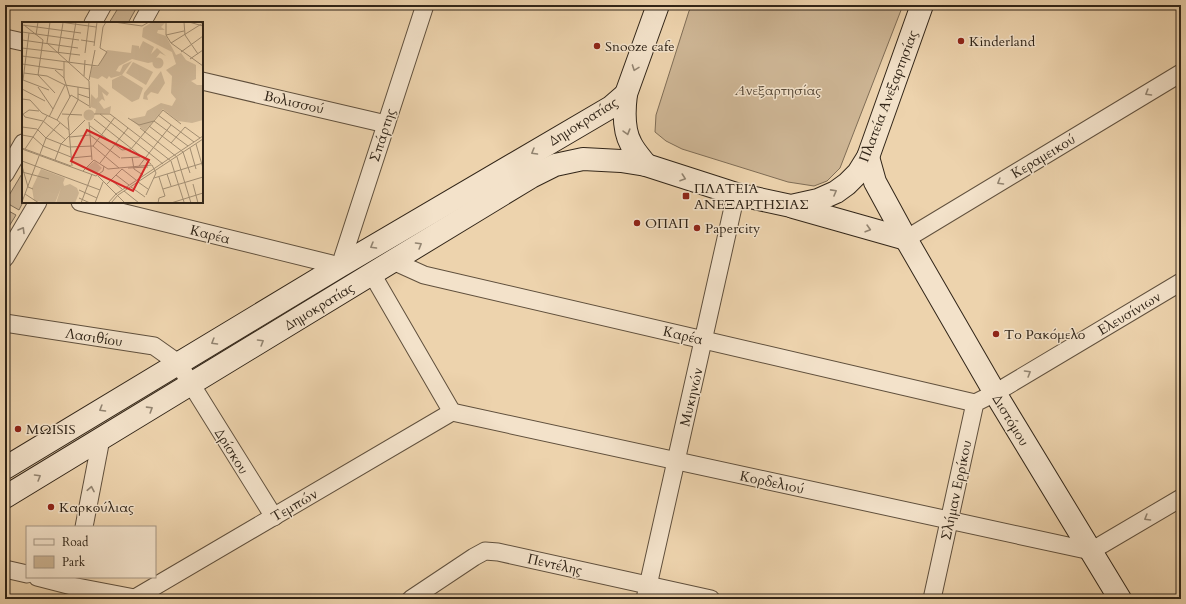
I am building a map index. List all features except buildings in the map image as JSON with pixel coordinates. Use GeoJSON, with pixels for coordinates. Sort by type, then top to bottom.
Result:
{"type":"FeatureCollection","features":[{"type":"Feature","properties":{"kind":"street"},"geometry":{"type":"LineString","coordinates":[[94,22],[103,5]]}},
{"type":"Feature","properties":{"kind":"street"},"geometry":{"type":"LineString","coordinates":[[143,22],[152,5]]}},
{"type":"Feature","properties":{"kind":"street"},"geometry":{"type":"LineString","coordinates":[[646,165],[631,144],[625,125],[624,106],[626,94],[658,5]]}},
{"type":"Feature","properties":{"kind":"street","name":"Πλατεία Ανεξαρτησίας"},"geometry":{"type":"LineString","coordinates":[[646,165],[736,194],[791,206],[818,200],[836,192],[858,173],[868,157],[922,5]]}},
{"type":"Feature","properties":{"kind":"street","name":"Σπάρτης"},"geometry":{"type":"LineString","coordinates":[[340,266],[386,124],[420,6]]}},
{"type":"Feature","properties":{"kind":"street"},"geometry":{"type":"LineString","coordinates":[[5,38],[22,42]]}},
{"type":"Feature","properties":{"kind":"street","name":"Κεραµεικού"},"geometry":{"type":"LineString","coordinates":[[906,239],[1181,73]]}},
{"type":"Feature","properties":{"kind":"street","name":"Βολισσού"},"geometry":{"type":"LineString","coordinates":[[203,81],[386,124]]}},
{"type":"Feature","properties":{"kind":"street","name":"Δημοκρατίας"},"geometry":{"type":"LineString","coordinates":[[5,468],[340,266],[611,107],[626,94]]}},
{"type":"Feature","properties":{"kind":"street"},"geometry":{"type":"LineString","coordinates":[[5,174],[22,145]]}},
{"type":"Feature","properties":{"kind":"street","name":"Διστόμου"},"geometry":{"type":"LineString","coordinates":[[868,157],[875,182],[906,239],[995,393],[1120,599]]}},
{"type":"Feature","properties":{"kind":"street","name":"Δημοκρατίας"},"geometry":{"type":"LineString","coordinates":[[5,497],[531,177],[555,165],[582,159],[621,161],[646,165]]}},
{"type":"Feature","properties":{"kind":"street","name":"Μυκηνών"},"geometry":{"type":"LineString","coordinates":[[646,592],[736,194]]}},
{"type":"Feature","properties":{"kind":"street"},"geometry":{"type":"LineString","coordinates":[[5,258],[37,203]]}},
{"type":"Feature","properties":{"kind":"street","name":"Καρέα"},"geometry":{"type":"LineString","coordinates":[[84,203],[340,266]]}},
{"type":"Feature","properties":{"kind":"street"},"geometry":{"type":"LineString","coordinates":[[791,206],[906,239]]}},
{"type":"Feature","properties":{"kind":"street","name":"Καρέα"},"geometry":{"type":"LineString","coordinates":[[393,261],[424,275],[976,403]]}},
{"type":"Feature","properties":{"kind":"street"},"geometry":{"type":"LineString","coordinates":[[372,274],[452,412]]}},
{"type":"Feature","properties":{"kind":"street","name":"Ελευσίνιων"},"geometry":{"type":"LineString","coordinates":[[995,393],[1181,282]]}},
{"type":"Feature","properties":{"kind":"street","name":"Λασιθίου"},"geometry":{"type":"LineString","coordinates":[[5,323],[154,346],[178,363]]}},
{"type":"Feature","properties":{"kind":"street","name":"Δρίσκου"},"geometry":{"type":"LineString","coordinates":[[178,363],[190,385],[274,517]]}},
{"type":"Feature","properties":{"kind":"street"},"geometry":{"type":"LineString","coordinates":[[976,403],[995,393]]}},
{"type":"Feature","properties":{"kind":"street","name":"Σλήμαν Ερρίκου"},"geometry":{"type":"LineString","coordinates":[[932,599],[976,403]]}},
{"type":"Feature","properties":{"kind":"street","name":"Κορδελιού"},"geometry":{"type":"LineString","coordinates":[[452,412],[1091,551]]}},
{"type":"Feature","properties":{"kind":"street","name":"Τεμπών"},"geometry":{"type":"LineString","coordinates":[[138,598],[452,412]]}},
{"type":"Feature","properties":{"kind":"street"},"geometry":{"type":"LineString","coordinates":[[84,526],[101,439]]}},
{"type":"Feature","properties":{"kind":"street"},"geometry":{"type":"LineString","coordinates":[[1091,551],[1181,498]]}},
{"type":"Feature","properties":{"kind":"street","name":"Πεντέλης"},"geometry":{"type":"LineString","coordinates":[[411,599],[485,551],[498,552],[646,592],[711,599]]}},
{"type":"Feature","properties":{"kind":"street"},"geometry":{"type":"LineString","coordinates":[[5,569],[26,574]]}},
{"type":"Feature","properties":{"kind":"street"},"geometry":{"type":"LineString","coordinates":[[40,578],[72,587],[138,598]]}},
{"type":"Feature","properties":{"kind":"green space"},"geometry":{"type":"Polygon","coordinates":[[[120,5],[138,5],[129,22],[110,22],[120,5]]]}},
{"type":"Feature","properties":{"kind":"green space","name":"Ανεξαρτησίας"},"geometry":{"type":"Polygon","coordinates":[[[694,5],[903,5],[840,168],[827,181],[814,186],[788,182],[682,149],[666,141],[655,132],[656,115],[689,11],[694,5]]]}},
{"type":"Feature","properties":{"kind":"green space"},"geometry":{"type":"Polygon","coordinates":[[[22,174],[22,203],[19,210],[5,202],[22,174]]]}},
{"type":"Feature","properties":{"kind":"green space"},"geometry":{"type":"Polygon","coordinates":[[[5,209],[16,215],[5,233],[5,209]]]}},
{"type":"Feature","properties":{"kind":"place","name":"Kinderland"},"geometry":{"type":"Point","coordinates":[961,41]}},
{"type":"Feature","properties":{"kind":"place","name":"Snooze cafe"},"geometry":{"type":"Point","coordinates":[597,46]}},
{"type":"Feature","properties":{"kind":"place","name":"ΠΛΑΤΕΙΑ ΑΝΕΞΑΡΤΗΣΙΑΣ"},"geometry":{"type":"Point","coordinates":[686,196]}},
{"type":"Feature","properties":{"kind":"place","name":"ΟΠΑΠ"},"geometry":{"type":"Point","coordinates":[637,223]}},
{"type":"Feature","properties":{"kind":"place","name":"Papercity"},"geometry":{"type":"Point","coordinates":[697,228]}},
{"type":"Feature","properties":{"kind":"place","name":"Το Ρακόμελο"},"geometry":{"type":"Point","coordinates":[996,334]}},
{"type":"Feature","properties":{"kind":"place","name":"ΜΩISIS"},"geometry":{"type":"Point","coordinates":[18,429]}},
{"type":"Feature","properties":{"kind":"place","name":"Καρκούλιας"},"geometry":{"type":"Point","coordinates":[51,507]}}]}
